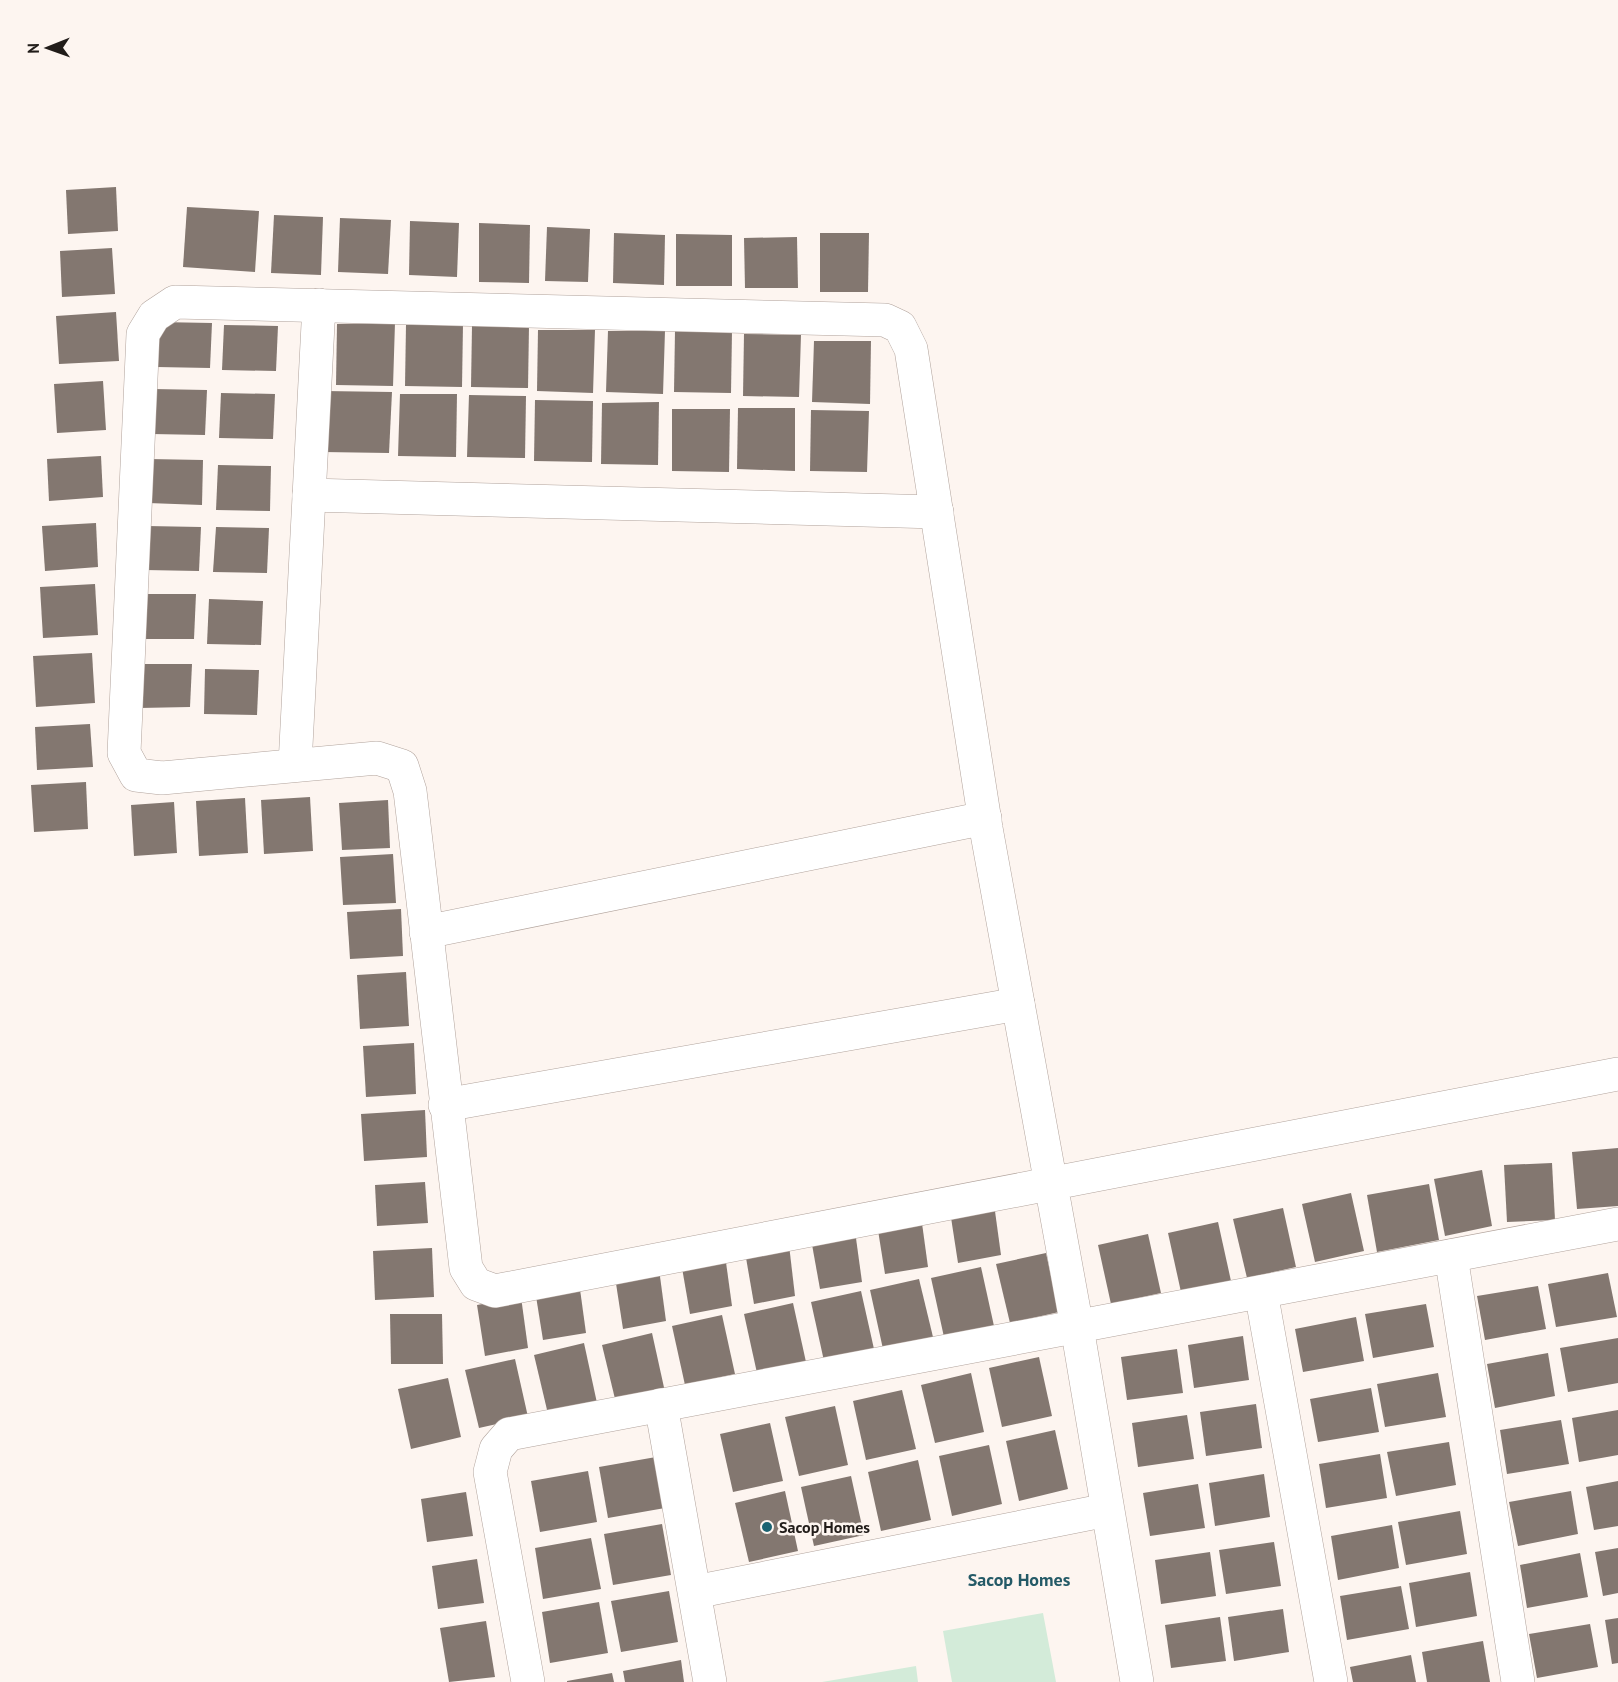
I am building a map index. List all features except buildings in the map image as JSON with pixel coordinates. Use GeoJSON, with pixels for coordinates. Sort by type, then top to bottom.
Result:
{"type":"FeatureCollection","features":[{"type":"Feature","properties":{"kind":"street"},"geometry":{"type":"LineString","coordinates":[[1137,1682],[1077,1327],[1051,1183],[1018,1004],[985,818],[912,349],[900,327],[885,320],[175,302],[154,316],[143,334],[124,753],[136,775],[162,778],[377,758],[402,766],[410,791],[445,1105],[466,1268],[476,1284],[495,1291],[1051,1183],[1618,1074]]}},
{"type":"Feature","properties":{"kind":"street"},"geometry":{"type":"LineString","coordinates":[[295,765],[319,305]]}},
{"type":"Feature","properties":{"kind":"street"},"geometry":{"type":"LineString","coordinates":[[309,495],[937,512]]}},
{"type":"Feature","properties":{"kind":"street"},"geometry":{"type":"LineString","coordinates":[[426,932],[985,818]]}},
{"type":"Feature","properties":{"kind":"street"},"geometry":{"type":"LineString","coordinates":[[445,1105],[1018,1004]]}},
{"type":"Feature","properties":{"kind":"street"},"geometry":{"type":"LineString","coordinates":[[528,1682],[490,1472],[496,1449],[509,1434],[1618,1224]]}},
{"type":"Feature","properties":{"kind":"street"},"geometry":{"type":"LineString","coordinates":[[1451,1256],[1518,1682]]}},
{"type":"Feature","properties":{"kind":"street"},"geometry":{"type":"LineString","coordinates":[[1261,1292],[1331,1682]]}},
{"type":"Feature","properties":{"kind":"street"},"geometry":{"type":"LineString","coordinates":[[661,1405],[710,1682]]}},
{"type":"Feature","properties":{"kind":"street"},"geometry":{"type":"LineString","coordinates":[[695,1592],[1107,1510]]}},
{"type":"Feature","properties":{"kind":"green space"},"geometry":{"type":"Polygon","coordinates":[[[1043,1613],[1056,1682],[952,1682],[943,1631],[1043,1613]]]}},
{"type":"Feature","properties":{"kind":"green space"},"geometry":{"type":"Polygon","coordinates":[[[916,1666],[918,1682],[822,1682],[916,1666]]]}},
{"type":"Feature","properties":{"kind":"place","name":"Sacop Homes"},"geometry":{"type":"Point","coordinates":[767,1527]}},
{"type":"Feature","properties":{"kind":"district","name":"Sacop Homes"},"geometry":{"type":"Point","coordinates":[1019,1579]}}]}
